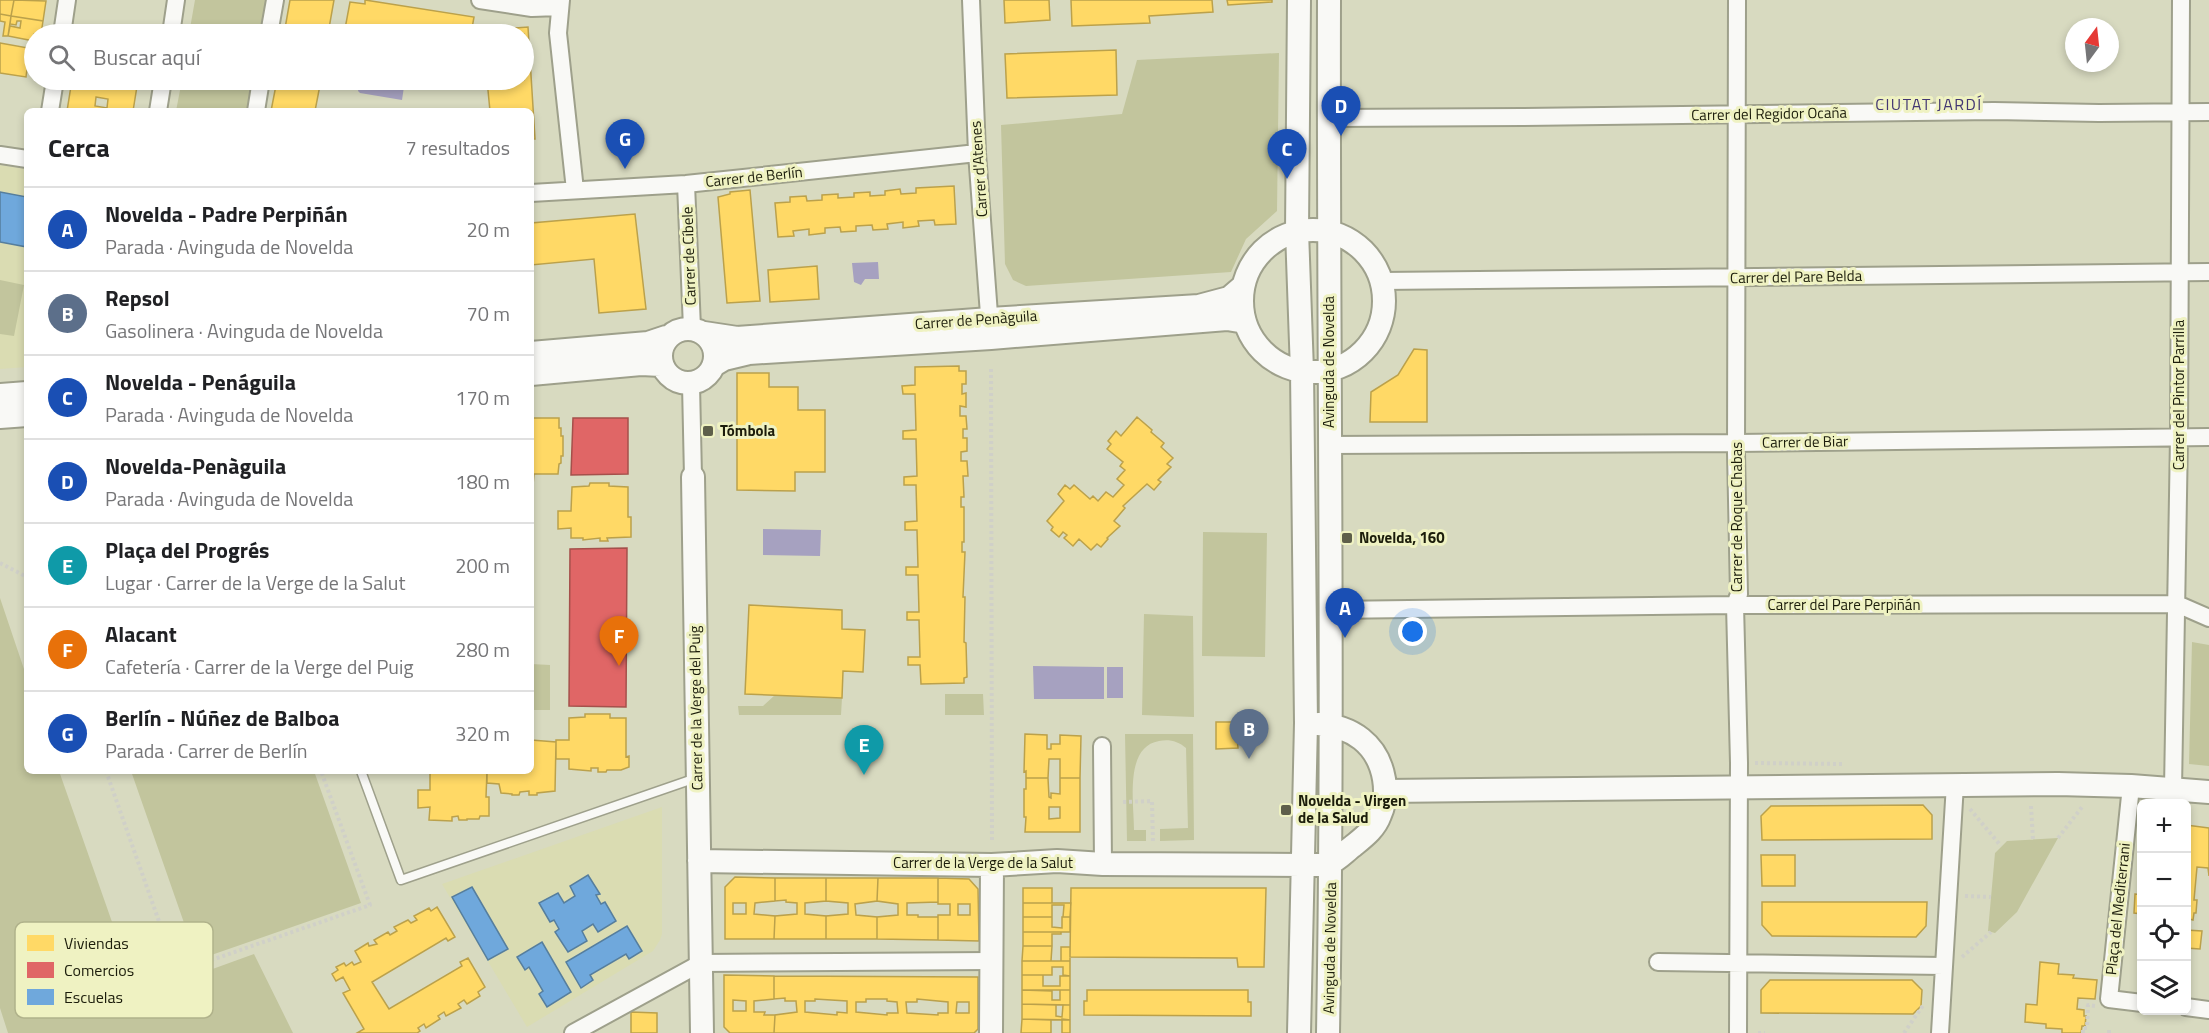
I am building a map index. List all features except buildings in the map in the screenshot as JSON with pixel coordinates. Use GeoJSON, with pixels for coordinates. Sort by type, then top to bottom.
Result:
{"type":"FeatureCollection","features":[{"type":"Feature","properties":{"kind":"street"},"geometry":{"type":"LineString","coordinates":[[63,24],[67,0]]}},
{"type":"Feature","properties":{"kind":"street"},"geometry":{"type":"LineString","coordinates":[[172,24],[176,0]]}},
{"type":"Feature","properties":{"kind":"street"},"geometry":{"type":"LineString","coordinates":[[271,24],[275,0]]}},
{"type":"Feature","properties":{"kind":"street"},"geometry":{"type":"LineString","coordinates":[[480,0],[532,8],[560,4],[558,33],[575,190]]}},
{"type":"Feature","properties":{"kind":"street","name":"Carrer d'Atenes"},"geometry":{"type":"LineString","coordinates":[[971,0],[977,153],[990,328]]}},
{"type":"Feature","properties":{"kind":"street","name":"Avinguda de Novelda"},"geometry":{"type":"LineString","coordinates":[[1299,0],[1297,231],[1302,371],[1306,723],[1299,1033]]}},
{"type":"Feature","properties":{"kind":"street","name":"Avinguda de Novelda"},"geometry":{"type":"LineString","coordinates":[[1328,1033],[1332,725],[1329,445],[1329,0]]}},
{"type":"Feature","properties":{"kind":"street","name":"Carrer de Roque Chabas"},"geometry":{"type":"LineString","coordinates":[[1737,0],[1736,443],[1739,594],[1735,605],[1738,1033]]}},
{"type":"Feature","properties":{"kind":"street","name":"Carrer del Pintor Parrilla"},"geometry":{"type":"LineString","coordinates":[[2173,789],[2179,437],[2181,0]]}},
{"type":"Feature","properties":{"kind":"street"},"geometry":{"type":"LineString","coordinates":[[50,108],[53,90]]}},
{"type":"Feature","properties":{"kind":"street"},"geometry":{"type":"LineString","coordinates":[[159,108],[162,90]]}},
{"type":"Feature","properties":{"kind":"street"},"geometry":{"type":"LineString","coordinates":[[256,108],[259,90]]}},
{"type":"Feature","properties":{"kind":"street","name":"Carrer del Regidor Ocaña"},"geometry":{"type":"LineString","coordinates":[[1328,118],[1994,111],[2209,112]]}},
{"type":"Feature","properties":{"kind":"street","name":"Carrer de Berlín"},"geometry":{"type":"LineString","coordinates":[[534,193],[686,184],[977,153]]}},
{"type":"Feature","properties":{"kind":"street"},"geometry":{"type":"LineString","coordinates":[[0,155],[24,159]]}},
{"type":"Feature","properties":{"kind":"street","name":"Carrer de Cíbele"},"geometry":{"type":"LineString","coordinates":[[686,184],[698,331]]}},
{"type":"Feature","properties":{"kind":"street"},"geometry":{"type":"LineString","coordinates":[[1297,231],[1330,231],[1346,237],[1361,248],[1375,264],[1382,281],[1384,312],[1374,338],[1355,359],[1329,370],[1302,371],[1278,362],[1258,346],[1245,322],[1242,303],[1243,286],[1253,262],[1279,238],[1297,231]]}},
{"type":"Feature","properties":{"kind":"street","name":"Carrer del Pare Belda"},"geometry":{"type":"LineString","coordinates":[[1382,281],[2209,272]]}},
{"type":"Feature","properties":{"kind":"street","name":"Carrer de Penàguila"},"geometry":{"type":"LineString","coordinates":[[714,365],[724,359],[749,353],[1199,306],[1229,298],[1243,286]]}},
{"type":"Feature","properties":{"kind":"street","name":"Carrer de Penàguila"},"geometry":{"type":"LineString","coordinates":[[698,331],[737,338],[1227,319],[1245,322]]}},
{"type":"Feature","properties":{"kind":"street"},"geometry":{"type":"LineString","coordinates":[[534,354],[648,343],[666,337],[679,329],[698,331],[712,342],[716,354],[714,365],[704,378],[691,384],[678,382],[668,375],[661,365],[660,352],[666,337]]}},
{"type":"Feature","properties":{"kind":"street"},"geometry":{"type":"LineString","coordinates":[[534,374],[641,364],[661,365]]}},
{"type":"Feature","properties":{"kind":"street","name":"Carrer de la Verge del Puig"},"geometry":{"type":"LineString","coordinates":[[691,384],[702,1033]]}},
{"type":"Feature","properties":{"kind":"street"},"geometry":{"type":"LineString","coordinates":[[0,395],[24,393]]}},
{"type":"Feature","properties":{"kind":"street"},"geometry":{"type":"LineString","coordinates":[[0,417],[24,415]]}},
{"type":"Feature","properties":{"kind":"street","name":"Carrer de Biar"},"geometry":{"type":"LineString","coordinates":[[1329,445],[2209,437]]}},
{"type":"Feature","properties":{"kind":"street","name":"Carrer del Pare Perpiñán"},"geometry":{"type":"LineString","coordinates":[[1331,610],[1735,605],[2177,604],[2209,618]]}},
{"type":"Feature","properties":{"kind":"street"},"geometry":{"type":"LineString","coordinates":[[1306,723],[1332,725],[1349,730],[1362,738],[1382,767],[1386,791],[1738,788],[1960,794],[2058,784],[2131,786],[2209,792]]}},
{"type":"Feature","properties":{"kind":"street"},"geometry":{"type":"LineString","coordinates":[[1102,746],[1103,864]]}},
{"type":"Feature","properties":{"kind":"street","name":"Plaça del Mediterrani"},"geometry":{"type":"LineString","coordinates":[[2131,786],[2109,999],[2137,1002]]}},
{"type":"Feature","properties":{"kind":"street","name":"Avinguda de Novelda"},"geometry":{"type":"LineString","coordinates":[[1302,866],[1331,863],[1369,833],[1380,815],[1386,791]]}},
{"type":"Feature","properties":{"kind":"street"},"geometry":{"type":"LineString","coordinates":[[1940,1033],[1950,964],[1960,794]]}},
{"type":"Feature","properties":{"kind":"street","name":"Carrer de la Verge de la Salut"},"geometry":{"type":"LineString","coordinates":[[699,861],[992,865],[1057,861],[1103,864],[1302,866]]}},
{"type":"Feature","properties":{"kind":"street"},"geometry":{"type":"LineString","coordinates":[[991,1033],[992,865]]}},
{"type":"Feature","properties":{"kind":"street"},"geometry":{"type":"LineString","coordinates":[[573,1033],[701,963],[992,961]]}},
{"type":"Feature","properties":{"kind":"street"},"geometry":{"type":"LineString","coordinates":[[1658,962],[1737,965],[1950,964]]}},
{"type":"Feature","properties":{"kind":"street"},"geometry":{"type":"LineString","coordinates":[[2191,1008],[2209,1010]]}},
{"type":"Feature","properties":{"kind":"lane"},"geometry":{"type":"LineString","coordinates":[[363,774],[401,880],[697,778]]}},
{"type":"Feature","properties":{"kind":"path"},"geometry":{"type":"LineString","coordinates":[[991,369],[992,842]]}},
{"type":"Feature","properties":{"kind":"path"},"geometry":{"type":"LineString","coordinates":[[0,563],[24,575]]}},
{"type":"Feature","properties":{"kind":"path"},"geometry":{"type":"LineString","coordinates":[[107,774],[159,922]]}},
{"type":"Feature","properties":{"kind":"path"},"geometry":{"type":"LineString","coordinates":[[213,960],[370,905],[322,774]]}},
{"type":"Feature","properties":{"kind":"path"},"geometry":{"type":"LineString","coordinates":[[1960,794],[2001,846]]}},
{"type":"Feature","properties":{"kind":"path"},"geometry":{"type":"LineString","coordinates":[[1123,802],[1152,801],[1153,843]]}},
{"type":"Feature","properties":{"kind":"path"},"geometry":{"type":"LineString","coordinates":[[2031,806],[2033,840]]}},
{"type":"Feature","properties":{"kind":"path"},"geometry":{"type":"LineString","coordinates":[[2058,838],[2082,807]]}},
{"type":"Feature","properties":{"kind":"path"},"geometry":{"type":"LineString","coordinates":[[1961,896],[1991,897]]}},
{"type":"Feature","properties":{"kind":"path"},"geometry":{"type":"LineString","coordinates":[[1950,964],[1991,932]]}},
{"type":"Feature","properties":{"kind":"path"},"geometry":{"type":"LineString","coordinates":[[1904,1033],[1924,1004]]}},
{"type":"Feature","properties":{"kind":"path"},"geometry":{"type":"LineString","coordinates":[[2083,1033],[2083,1028],[2087,1028]]}},
{"type":"Feature","properties":{"kind":"path"},"geometry":{"type":"LineString","coordinates":[[1758,1033],[1765,1033]]}},
{"type":"Feature","properties":{"kind":"shaded area"},"geometry":{"type":"Polygon","coordinates":[[[195,0],[266,0],[262,24],[191,24],[195,0]]]}},
{"type":"Feature","properties":{"kind":"shaded area"},"geometry":{"type":"Polygon","coordinates":[[[1279,53],[1277,211],[1246,239],[1231,272],[1026,286],[1013,280],[1005,264],[1001,125],[1122,114],[1137,60],[1279,53]]]}},
{"type":"Feature","properties":{"kind":"shaded area"},"geometry":{"type":"Polygon","coordinates":[[[180,90],[251,90],[248,108],[177,108],[180,90]]]}},
{"type":"Feature","properties":{"kind":"shaded area"},"geometry":{"type":"Polygon","coordinates":[[[358,90],[404,90],[402,100],[358,90]]]}},
{"type":"Feature","properties":{"kind":"shaded area"},"geometry":{"type":"Polygon","coordinates":[[[0,165],[24,169],[24,367],[0,369],[0,165]]]}},
{"type":"Feature","properties":{"kind":"shaded area"},"geometry":{"type":"Polygon","coordinates":[[[878,262],[879,279],[865,279],[861,285],[854,282],[852,263],[878,262]]]}},
{"type":"Feature","properties":{"kind":"shaded area"},"geometry":{"type":"Polygon","coordinates":[[[0,280],[24,285],[14,336],[0,334],[0,280]]]}},
{"type":"Feature","properties":{"kind":"shaded area"},"geometry":{"type":"Polygon","coordinates":[[[763,529],[821,530],[820,556],[763,555],[763,529]]]}},
{"type":"Feature","properties":{"kind":"shaded area"},"geometry":{"type":"Polygon","coordinates":[[[1203,532],[1267,533],[1265,657],[1202,656],[1203,532]]]}},
{"type":"Feature","properties":{"kind":"shaded area"},"geometry":{"type":"Polygon","coordinates":[[[0,598],[24,669],[24,774],[60,774],[112,922],[15,922],[15,1018],[213,1018],[213,969],[254,954],[293,1033],[8,1033],[0,1008],[0,598]]]}},
{"type":"Feature","properties":{"kind":"shaded area"},"geometry":{"type":"Polygon","coordinates":[[[1144,614],[1193,616],[1194,717],[1142,715],[1144,614]]]}},
{"type":"Feature","properties":{"kind":"shaded area"},"geometry":{"type":"Polygon","coordinates":[[[2192,642],[2209,645],[2209,766],[2189,764],[2192,642]]]}},
{"type":"Feature","properties":{"kind":"shaded area"},"geometry":{"type":"Polygon","coordinates":[[[534,664],[550,665],[550,710],[534,710],[534,664]]]}},
{"type":"Feature","properties":{"kind":"shaded area"},"geometry":{"type":"Polygon","coordinates":[[[1033,666],[1104,667],[1104,699],[1034,699],[1033,666]]]}},
{"type":"Feature","properties":{"kind":"shaded area"},"geometry":{"type":"Polygon","coordinates":[[[1107,667],[1123,667],[1123,698],[1107,698],[1107,667]]]}},
{"type":"Feature","properties":{"kind":"shaded area"},"geometry":{"type":"Polygon","coordinates":[[[945,694],[983,694],[984,715],[945,715],[945,694]]]}},
{"type":"Feature","properties":{"kind":"shaded area"},"geometry":{"type":"Polygon","coordinates":[[[775,695],[842,698],[841,715],[739,715],[738,706],[763,706],[775,695]]]}},
{"type":"Feature","properties":{"kind":"shaded area"},"geometry":{"type":"Polygon","coordinates":[[[1125,734],[1193,734],[1194,840],[1160,841],[1160,829],[1188,828],[1186,748],[1177,742],[1166,740],[1148,745],[1140,754],[1133,778],[1134,830],[1146,830],[1146,841],[1127,841],[1125,734]]]}},
{"type":"Feature","properties":{"kind":"shaded area"},"geometry":{"type":"Polygon","coordinates":[[[132,774],[315,774],[361,903],[213,954],[213,922],[184,922],[132,774]]]}},
{"type":"Feature","properties":{"kind":"shaded area"},"geometry":{"type":"Polygon","coordinates":[[[662,807],[662,934],[660,940],[653,951],[527,1027],[442,884],[662,807]]]}},
{"type":"Feature","properties":{"kind":"shaded area"},"geometry":{"type":"Polygon","coordinates":[[[2058,838],[2017,912],[1995,933],[1988,931],[1995,853],[2007,841],[2058,838]]]}},
{"type":"Feature","properties":{"kind":"place","name":"Novelda-Penàguila"},"geometry":{"type":"Point","coordinates":[1341,136]}},
{"type":"Feature","properties":{"kind":"place","name":"Berlín - Núñez de Balboa"},"geometry":{"type":"Point","coordinates":[625,169]}},
{"type":"Feature","properties":{"kind":"place","name":"Novelda - Penáguila"},"geometry":{"type":"Point","coordinates":[1287,179]}},
{"type":"Feature","properties":{"kind":"place","name":"Tómbola"},"geometry":{"type":"Point","coordinates":[708,431]}},
{"type":"Feature","properties":{"kind":"place","name":"Novelda, 160"},"geometry":{"type":"Point","coordinates":[1347,538]}},
{"type":"Feature","properties":{"kind":"place","name":"Novelda - Padre Perpiñán"},"geometry":{"type":"Point","coordinates":[1345,638]}},
{"type":"Feature","properties":{"kind":"place","name":"Alacant"},"geometry":{"type":"Point","coordinates":[619,666]}},
{"type":"Feature","properties":{"kind":"place","name":"Repsol"},"geometry":{"type":"Point","coordinates":[1249,759]}},
{"type":"Feature","properties":{"kind":"place","name":"Plaça del Progrés"},"geometry":{"type":"Point","coordinates":[864,775]}},
{"type":"Feature","properties":{"kind":"place","name":"Novelda - Virgen de la Salud"},"geometry":{"type":"Point","coordinates":[1286,810]}},
{"type":"Feature","properties":{"kind":"district","name":"CIUTAT JARDÍ"},"geometry":{"type":"Point","coordinates":[1929,104]}}]}
